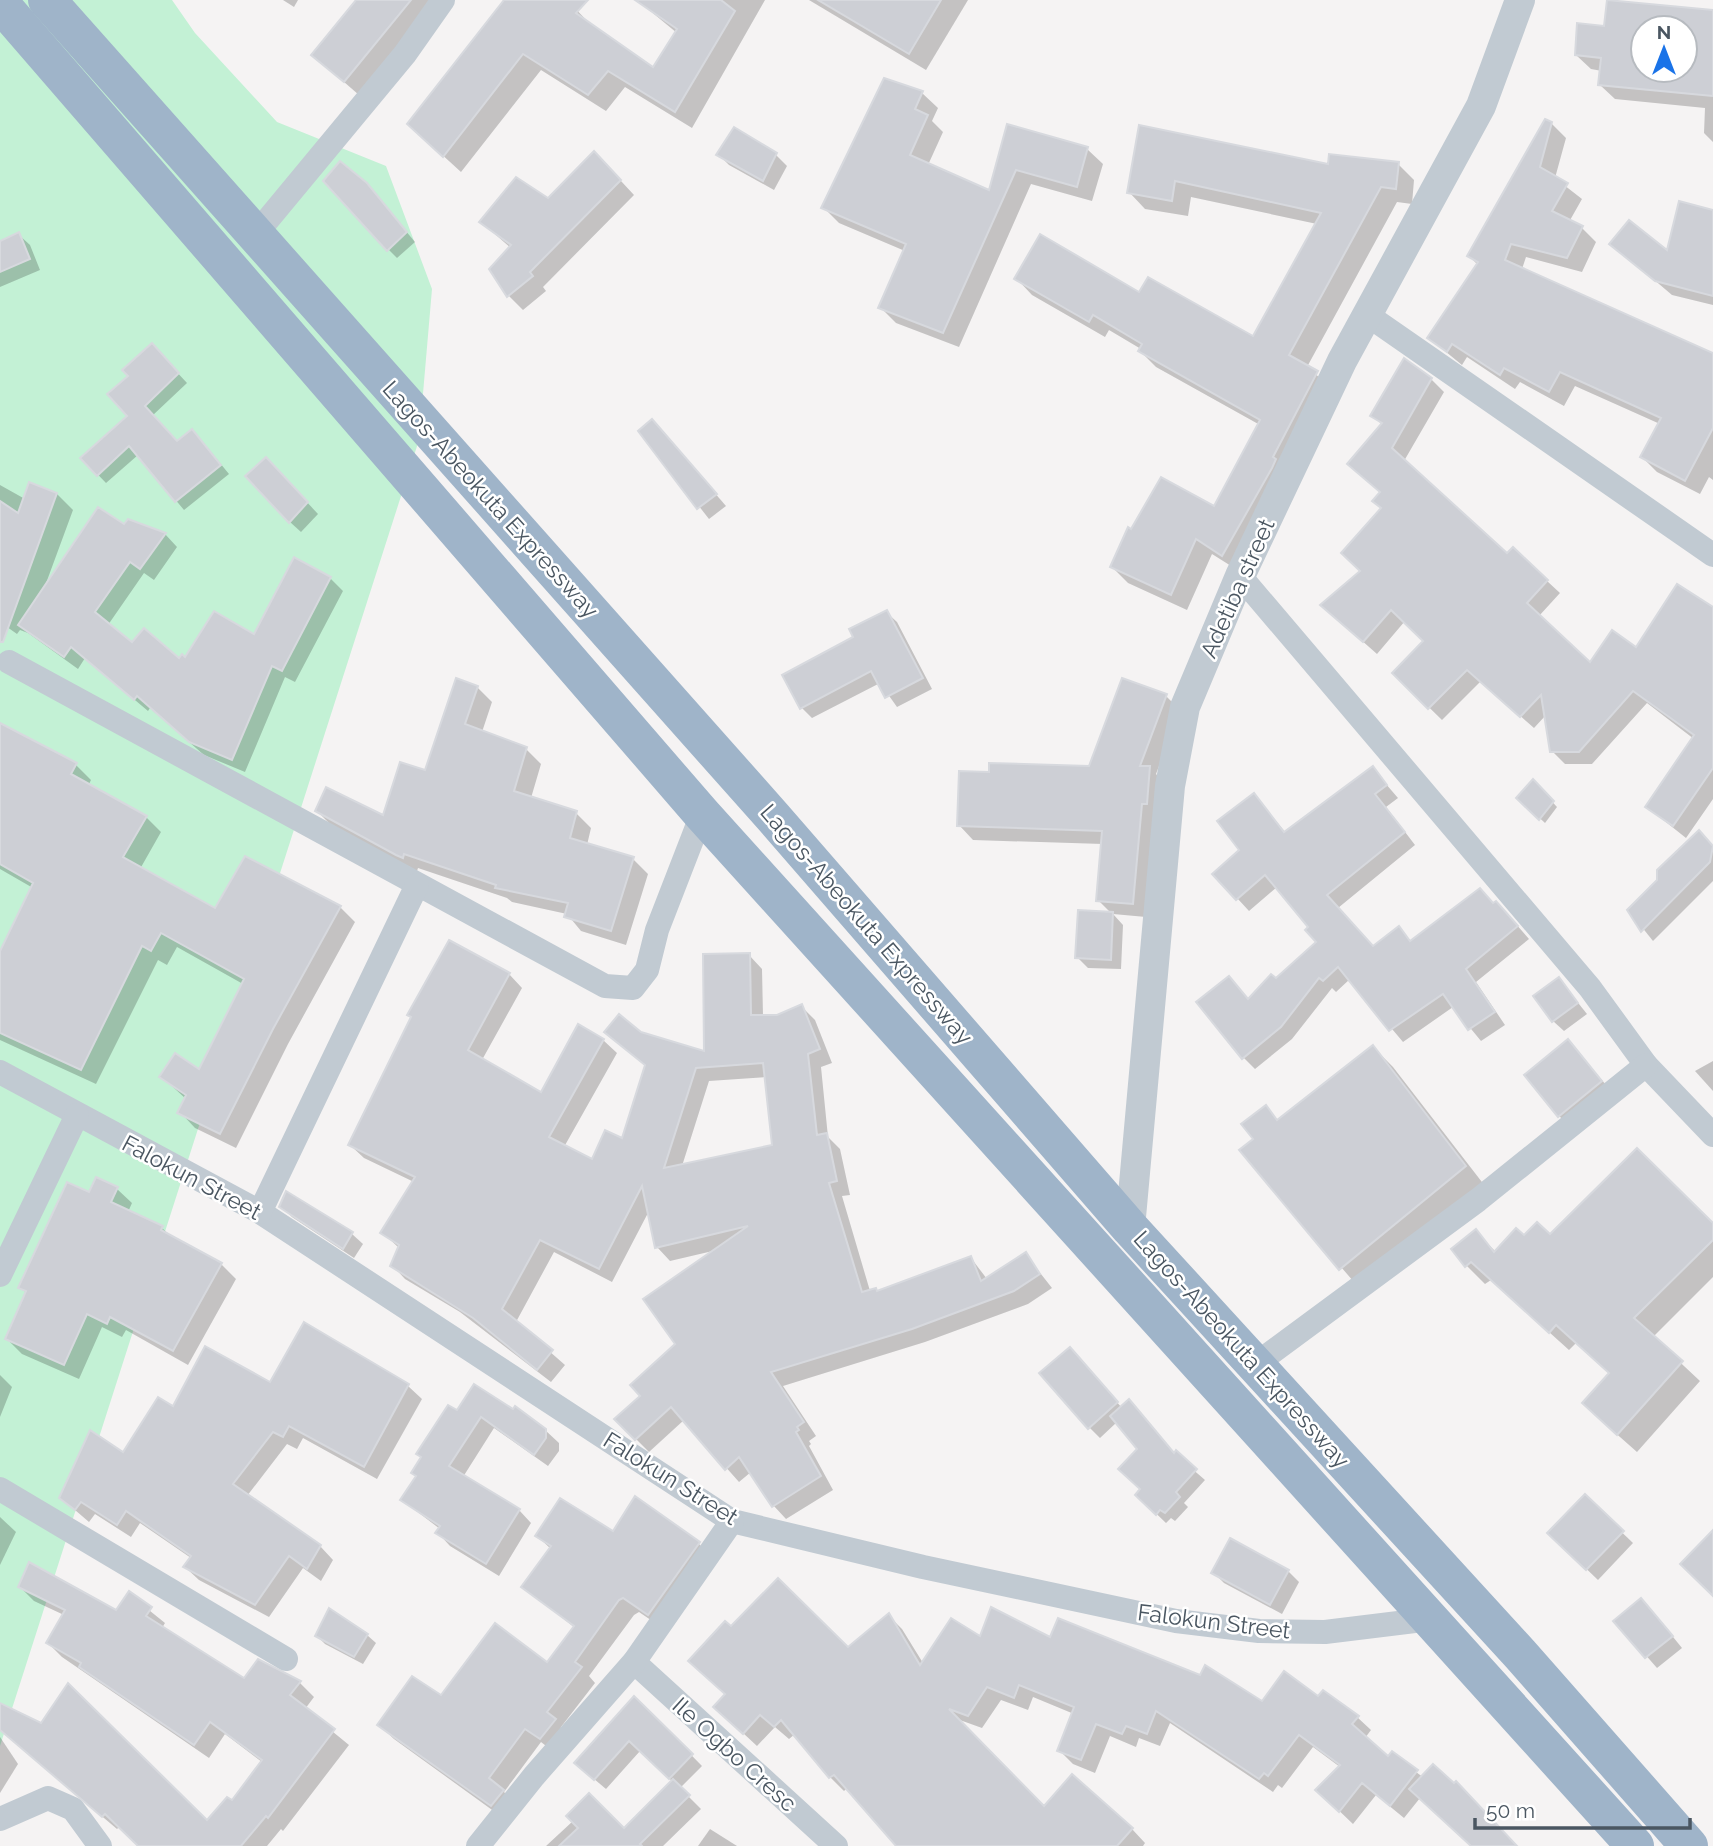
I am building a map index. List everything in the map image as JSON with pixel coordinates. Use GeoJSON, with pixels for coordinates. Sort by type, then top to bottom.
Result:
{"type":"FeatureCollection","features":[{"type":"Feature","properties":{"kind":"highway","name":"Lagos-Abeokuta Expressway"},"geometry":{"type":"LineString","coordinates":[[47,0],[774,817],[1130,1228],[1520,1654],[1689,1846]]}},
{"type":"Feature","properties":{"kind":"highway","name":"Lagos-Abeokuta Expressway"},"geometry":{"type":"LineString","coordinates":[[0,3],[702,814],[1635,1846]]}},
{"type":"Feature","properties":{"kind":"street"},"geometry":{"type":"LineString","coordinates":[[255,235],[405,54],[443,0]]}},
{"type":"Feature","properties":{"kind":"street","name":"Adetiba street"},"geometry":{"type":"LineString","coordinates":[[1130,1228],[1170,786],[1185,707],[1240,576],[1366,314],[1481,106],[1520,0]]}},
{"type":"Feature","properties":{"kind":"street"},"geometry":{"type":"LineString","coordinates":[[1366,314],[1713,555]]}},
{"type":"Feature","properties":{"kind":"street"},"geometry":{"type":"LineString","coordinates":[[1240,576],[1590,988],[1646,1065],[1713,1135]]}},
{"type":"Feature","properties":{"kind":"street"},"geometry":{"type":"LineString","coordinates":[[9,662],[605,986],[633,988],[647,970],[657,930],[702,814]]}},
{"type":"Feature","properties":{"kind":"street"},"geometry":{"type":"LineString","coordinates":[[260,1212],[417,885]]}},
{"type":"Feature","properties":{"kind":"street"},"geometry":{"type":"LineString","coordinates":[[1256,1364],[1478,1200],[1646,1065]]}},
{"type":"Feature","properties":{"kind":"street","name":"Falokun Street"},"geometry":{"type":"LineString","coordinates":[[0,1072],[260,1212],[732,1521],[923,1567],[1176,1621],[1259,1631],[1325,1632],[1431,1619]]}},
{"type":"Feature","properties":{"kind":"street"},"geometry":{"type":"LineString","coordinates":[[0,1275],[76,1115]]}},
{"type":"Feature","properties":{"kind":"street"},"geometry":{"type":"LineString","coordinates":[[0,1489],[285,1659]]}},
{"type":"Feature","properties":{"kind":"street"},"geometry":{"type":"LineString","coordinates":[[478,1846],[534,1776],[634,1662],[732,1521]]}},
{"type":"Feature","properties":{"kind":"street","name":"Ile Ogbo Cresc"},"geometry":{"type":"LineString","coordinates":[[634,1662],[836,1846]]}},
{"type":"Feature","properties":{"kind":"street"},"geometry":{"type":"LineString","coordinates":[[0,1819],[48,1798],[73,1809],[100,1846]]}},
{"type":"Feature","properties":{"kind":"green space"},"geometry":{"type":"Polygon","coordinates":[[[0,0],[172,0],[195,33],[277,122],[386,166],[432,289],[419,440],[0,1746],[0,0]]]}},
{"type":"Feature","properties":{"kind":"building"},"geometry":{"type":"Polygon","coordinates":[[[356,0],[411,0],[344,82],[311,55],[356,0]]]}},
{"type":"Feature","properties":{"kind":"building"},"geometry":{"type":"Polygon","coordinates":[[[504,0],[588,0],[576,13],[653,67],[677,29],[635,0],[721,0],[735,11],[675,112],[608,71],[588,95],[523,54],[443,157],[407,124],[504,0]]]}},
{"type":"Feature","properties":{"kind":"building"},"geometry":{"type":"Polygon","coordinates":[[[818,0],[941,0],[909,54],[818,0]]]}},
{"type":"Feature","properties":{"kind":"building"},"geometry":{"type":"Polygon","coordinates":[[[1607,0],[1713,10],[1713,96],[1598,85],[1601,58],[1575,55],[1577,23],[1604,26],[1607,0]]]}},
{"type":"Feature","properties":{"kind":"building"},"geometry":{"type":"Polygon","coordinates":[[[884,78],[923,91],[915,109],[928,115],[910,155],[989,190],[1007,124],[1088,147],[1077,187],[1016,170],[943,333],[878,308],[906,244],[821,208],[884,78]]]}},
{"type":"Feature","properties":{"kind":"building"},"geometry":{"type":"Polygon","coordinates":[[[1545,119],[1552,122],[1540,167],[1568,183],[1552,211],[1583,226],[1567,258],[1511,244],[1505,260],[1713,353],[1713,428],[1685,481],[1640,457],[1661,418],[1560,372],[1549,392],[1504,368],[1500,375],[1452,344],[1447,352],[1427,338],[1478,262],[1467,256],[1545,119]]]}},
{"type":"Feature","properties":{"kind":"building"},"geometry":{"type":"Polygon","coordinates":[[[1139,125],[1328,164],[1329,154],[1399,162],[1396,189],[1381,187],[1289,355],[1318,371],[1273,457],[1276,459],[1272,468],[1222,556],[1196,539],[1171,595],[1110,567],[1128,527],[1131,529],[1161,477],[1214,506],[1260,420],[1138,351],[1142,344],[1093,315],[1089,322],[1014,279],[1040,234],[1139,292],[1148,277],[1253,336],[1321,213],[1175,181],[1172,201],[1127,193],[1139,125]]]}},
{"type":"Feature","properties":{"kind":"building"},"geometry":{"type":"Polygon","coordinates":[[[734,127],[777,153],[763,181],[716,155],[734,127]]]}},
{"type":"Feature","properties":{"kind":"building"},"geometry":{"type":"Polygon","coordinates":[[[594,151],[621,180],[530,272],[533,276],[507,297],[489,269],[511,245],[479,222],[516,177],[548,198],[594,151]]]}},
{"type":"Feature","properties":{"kind":"building"},"geometry":{"type":"Polygon","coordinates":[[[340,161],[367,183],[407,232],[387,251],[323,181],[340,161]]]}},
{"type":"Feature","properties":{"kind":"building"},"geometry":{"type":"Polygon","coordinates":[[[1679,201],[1713,210],[1713,296],[1655,281],[1609,244],[1629,220],[1667,250],[1679,201]]]}},
{"type":"Feature","properties":{"kind":"building"},"geometry":{"type":"Polygon","coordinates":[[[19,232],[30,259],[0,272],[0,241],[19,232]]]}},
{"type":"Feature","properties":{"kind":"building"},"geometry":{"type":"Polygon","coordinates":[[[152,343],[179,373],[145,406],[177,441],[192,429],[221,465],[175,502],[129,446],[97,476],[80,458],[127,416],[107,394],[128,376],[122,370],[152,343]]]}},
{"type":"Feature","properties":{"kind":"building"},"geometry":{"type":"Polygon","coordinates":[[[1404,358],[1432,378],[1392,448],[1507,553],[1513,547],[1548,580],[1527,603],[1590,662],[1612,630],[1636,647],[1677,584],[1713,607],[1713,768],[1673,826],[1645,807],[1694,735],[1633,691],[1579,752],[1550,752],[1541,695],[1520,717],[1467,670],[1428,709],[1392,673],[1423,641],[1391,610],[1363,642],[1320,605],[1360,571],[1341,553],[1381,508],[1372,501],[1380,492],[1347,464],[1382,423],[1370,416],[1404,358]]]}},
{"type":"Feature","properties":{"kind":"building"},"geometry":{"type":"Polygon","coordinates":[[[652,419],[717,494],[697,509],[638,431],[652,419]]]}},
{"type":"Feature","properties":{"kind":"building"},"geometry":{"type":"Polygon","coordinates":[[[266,457],[308,502],[289,523],[245,476],[266,457]]]}},
{"type":"Feature","properties":{"kind":"building"},"geometry":{"type":"Polygon","coordinates":[[[29,482],[57,493],[3,642],[0,642],[0,501],[18,513],[29,482]]]}},
{"type":"Feature","properties":{"kind":"building"},"geometry":{"type":"Polygon","coordinates":[[[98,507],[124,524],[128,519],[166,533],[140,569],[130,562],[95,612],[132,642],[144,628],[179,658],[182,654],[185,657],[214,611],[254,634],[294,557],[331,577],[282,671],[272,666],[232,760],[189,742],[137,696],[134,700],[71,647],[64,657],[18,625],[98,507]]]}},
{"type":"Feature","properties":{"kind":"building"},"geometry":{"type":"Polygon","coordinates":[[[887,610],[923,678],[885,698],[871,671],[800,709],[782,675],[853,637],[849,629],[887,610]]]}},
{"type":"Feature","properties":{"kind":"building"},"geometry":{"type":"Polygon","coordinates":[[[456,678],[478,686],[465,724],[527,747],[514,791],[577,811],[570,838],[634,857],[611,931],[564,917],[568,903],[495,888],[496,885],[404,854],[403,858],[315,811],[326,787],[383,815],[400,762],[425,770],[456,678]]]}},
{"type":"Feature","properties":{"kind":"building"},"geometry":{"type":"Polygon","coordinates":[[[1122,678],[1167,694],[1140,766],[1150,766],[1147,804],[1142,804],[1133,904],[1096,901],[1102,831],[957,826],[959,771],[989,772],[989,763],[1089,766],[1122,678]]]}},
{"type":"Feature","properties":{"kind":"building"},"geometry":{"type":"Polygon","coordinates":[[[0,723],[77,763],[71,774],[147,816],[123,857],[215,908],[245,856],[341,906],[273,1029],[220,1134],[177,1113],[186,1095],[159,1077],[175,1053],[199,1069],[244,979],[161,933],[151,951],[142,946],[81,1070],[0,1033],[0,951],[33,883],[0,864],[0,723]]]}},
{"type":"Feature","properties":{"kind":"building"},"geometry":{"type":"Polygon","coordinates":[[[1373,766],[1387,785],[1375,794],[1405,832],[1327,895],[1373,946],[1399,926],[1410,941],[1480,888],[1493,903],[1496,901],[1518,926],[1466,969],[1495,1012],[1468,1030],[1443,994],[1389,1031],[1338,967],[1323,981],[1319,978],[1281,1027],[1242,1059],[1196,1002],[1229,976],[1248,999],[1271,974],[1276,978],[1316,942],[1305,930],[1308,927],[1265,875],[1236,900],[1212,874],[1239,850],[1217,821],[1254,793],[1284,832],[1373,766]]]}},
{"type":"Feature","properties":{"kind":"building"},"geometry":{"type":"Polygon","coordinates":[[[1533,779],[1554,801],[1539,820],[1516,798],[1533,779]]]}},
{"type":"Feature","properties":{"kind":"building"},"geometry":{"type":"Polygon","coordinates":[[[1699,830],[1713,846],[1710,862],[1641,932],[1627,910],[1657,880],[1657,870],[1699,830]]]}},
{"type":"Feature","properties":{"kind":"building"},"geometry":{"type":"Polygon","coordinates":[[[1078,910],[1113,912],[1111,960],[1075,958],[1078,910]]]}},
{"type":"Feature","properties":{"kind":"building"},"geometry":{"type":"Polygon","coordinates":[[[449,940],[510,973],[468,1050],[541,1092],[578,1024],[604,1039],[549,1137],[592,1159],[605,1130],[622,1138],[645,1065],[604,1032],[619,1014],[641,1032],[704,1051],[703,954],[750,953],[751,1015],[777,1015],[802,1004],[820,1049],[808,1054],[817,1135],[827,1133],[837,1181],[829,1183],[862,1292],[876,1288],[877,1291],[971,1256],[981,1281],[1026,1252],[1040,1274],[1014,1291],[912,1329],[771,1372],[804,1422],[797,1427],[799,1430],[796,1432],[821,1476],[772,1507],[739,1457],[725,1470],[671,1407],[635,1440],[614,1419],[640,1396],[630,1385],[675,1344],[643,1299],[748,1226],[655,1248],[642,1186],[599,1269],[540,1240],[502,1309],[553,1350],[537,1370],[473,1318],[390,1266],[399,1245],[380,1233],[415,1177],[348,1145],[411,1017],[407,1015],[449,940]],[[763,1063],[696,1068],[664,1168],[772,1145],[763,1063]]]}},
{"type":"Feature","properties":{"kind":"building"},"geometry":{"type":"Polygon","coordinates":[[[1559,977],[1578,1003],[1552,1022],[1533,996],[1559,977]]]}},
{"type":"Feature","properties":{"kind":"building"},"geometry":{"type":"Polygon","coordinates":[[[1568,1039],[1602,1081],[1558,1117],[1524,1075],[1568,1039]]]}},
{"type":"Feature","properties":{"kind":"building"},"geometry":{"type":"Polygon","coordinates":[[[1373,1045],[1466,1166],[1339,1270],[1239,1150],[1253,1139],[1241,1124],[1266,1105],[1277,1120],[1373,1045]]]}},
{"type":"Feature","properties":{"kind":"building"},"geometry":{"type":"Polygon","coordinates":[[[1637,1148],[1713,1223],[1713,1240],[1634,1318],[1683,1361],[1617,1435],[1582,1403],[1609,1373],[1556,1325],[1549,1333],[1471,1262],[1465,1267],[1451,1249],[1476,1229],[1494,1252],[1516,1228],[1524,1235],[1537,1222],[1550,1234],[1637,1148]]]}},
{"type":"Feature","properties":{"kind":"building"},"geometry":{"type":"Polygon","coordinates":[[[96,1177],[118,1187],[111,1202],[163,1226],[161,1230],[222,1263],[173,1351],[110,1317],[107,1324],[87,1314],[64,1365],[5,1339],[26,1291],[18,1288],[67,1182],[89,1192],[96,1177]]]}},
{"type":"Feature","properties":{"kind":"building"},"geometry":{"type":"Polygon","coordinates":[[[286,1191],[353,1232],[343,1249],[279,1207],[286,1191]]]}},
{"type":"Feature","properties":{"kind":"building"},"geometry":{"type":"Polygon","coordinates":[[[304,1322],[409,1384],[364,1467],[289,1426],[283,1437],[273,1432],[233,1484],[321,1545],[307,1569],[289,1556],[255,1605],[183,1567],[191,1556],[126,1511],[117,1525],[81,1502],[75,1510],[59,1498],[90,1430],[123,1452],[158,1397],[173,1406],[205,1346],[270,1382],[304,1322]]]}},
{"type":"Feature","properties":{"kind":"building"},"geometry":{"type":"Polygon","coordinates":[[[1070,1347],[1118,1402],[1088,1429],[1039,1373],[1070,1347]]]}},
{"type":"Feature","properties":{"kind":"building"},"geometry":{"type":"Polygon","coordinates":[[[474,1384],[513,1409],[515,1406],[546,1429],[546,1438],[534,1455],[481,1417],[449,1466],[520,1509],[486,1564],[435,1533],[440,1526],[400,1500],[416,1476],[411,1473],[421,1457],[416,1454],[448,1405],[457,1410],[474,1384]]]}},
{"type":"Feature","properties":{"kind":"building"},"geometry":{"type":"Polygon","coordinates":[[[1129,1399],[1174,1453],[1176,1450],[1197,1469],[1176,1492],[1180,1497],[1165,1513],[1160,1510],[1156,1515],[1135,1495],[1140,1489],[1118,1469],[1137,1449],[1110,1416],[1129,1399]]]}},
{"type":"Feature","properties":{"kind":"building"},"geometry":{"type":"Polygon","coordinates":[[[1585,1494],[1624,1531],[1586,1570],[1547,1533],[1585,1494]]]}},
{"type":"Feature","properties":{"kind":"building"},"geometry":{"type":"Polygon","coordinates":[[[635,1496],[700,1542],[648,1615],[623,1598],[619,1600],[575,1662],[582,1667],[547,1712],[556,1719],[540,1739],[525,1729],[489,1778],[504,1790],[491,1806],[377,1725],[412,1676],[441,1695],[495,1623],[547,1662],[574,1626],[521,1587],[551,1546],[535,1536],[560,1498],[613,1531],[635,1496]]]}},
{"type":"Feature","properties":{"kind":"building"},"geometry":{"type":"Polygon","coordinates":[[[1713,1530],[1713,1596],[1680,1564],[1713,1530]]]}},
{"type":"Feature","properties":{"kind":"building"},"geometry":{"type":"Polygon","coordinates":[[[1230,1538],[1289,1570],[1270,1605],[1211,1573],[1230,1538]]]}},
{"type":"Feature","properties":{"kind":"building"},"geometry":{"type":"Polygon","coordinates":[[[29,1562],[116,1610],[129,1591],[152,1607],[146,1616],[244,1678],[258,1659],[301,1681],[290,1695],[335,1729],[268,1818],[266,1816],[241,1846],[138,1846],[105,1814],[102,1817],[0,1730],[0,1703],[41,1723],[68,1683],[207,1820],[227,1797],[232,1800],[262,1760],[210,1722],[194,1745],[79,1667],[81,1663],[46,1643],[65,1610],[18,1587],[29,1562]]]}},
{"type":"Feature","properties":{"kind":"building"},"geometry":{"type":"Polygon","coordinates":[[[778,1578],[848,1647],[889,1613],[920,1665],[951,1618],[980,1636],[991,1607],[1050,1637],[1058,1618],[1200,1675],[1205,1665],[1262,1701],[1284,1671],[1318,1696],[1323,1690],[1359,1716],[1352,1724],[1388,1756],[1392,1751],[1418,1770],[1390,1806],[1362,1783],[1339,1812],[1315,1790],[1340,1765],[1299,1735],[1268,1776],[1264,1773],[1259,1779],[1156,1711],[1147,1734],[1126,1726],[1122,1734],[1096,1724],[1081,1760],[1057,1751],[1074,1707],[1019,1685],[1014,1698],[987,1687],[968,1716],[949,1709],[1044,1806],[1072,1774],[1133,1828],[1117,1846],[896,1846],[834,1775],[829,1778],[781,1720],[774,1727],[760,1715],[743,1734],[713,1707],[725,1694],[688,1661],[725,1621],[731,1626],[778,1578]]]}},
{"type":"Feature","properties":{"kind":"building"},"geometry":{"type":"Polygon","coordinates":[[[1641,1598],[1673,1636],[1645,1658],[1613,1621],[1641,1598]]]}},
{"type":"Feature","properties":{"kind":"building"},"geometry":{"type":"Polygon","coordinates":[[[329,1608],[368,1634],[354,1657],[315,1636],[329,1608]]]}},
{"type":"Feature","properties":{"kind":"building"},"geometry":{"type":"Polygon","coordinates":[[[634,1696],[693,1754],[669,1779],[629,1741],[594,1780],[574,1763],[634,1696]]]}},
{"type":"Feature","properties":{"kind":"building"},"geometry":{"type":"Polygon","coordinates":[[[1433,1764],[1454,1783],[1456,1781],[1517,1846],[1471,1846],[1409,1789],[1433,1764]]]}},
{"type":"Feature","properties":{"kind":"building"},"geometry":{"type":"Polygon","coordinates":[[[673,1779],[690,1795],[640,1844],[642,1846],[559,1846],[578,1828],[566,1816],[589,1793],[624,1828],[673,1779]]]}}]}
